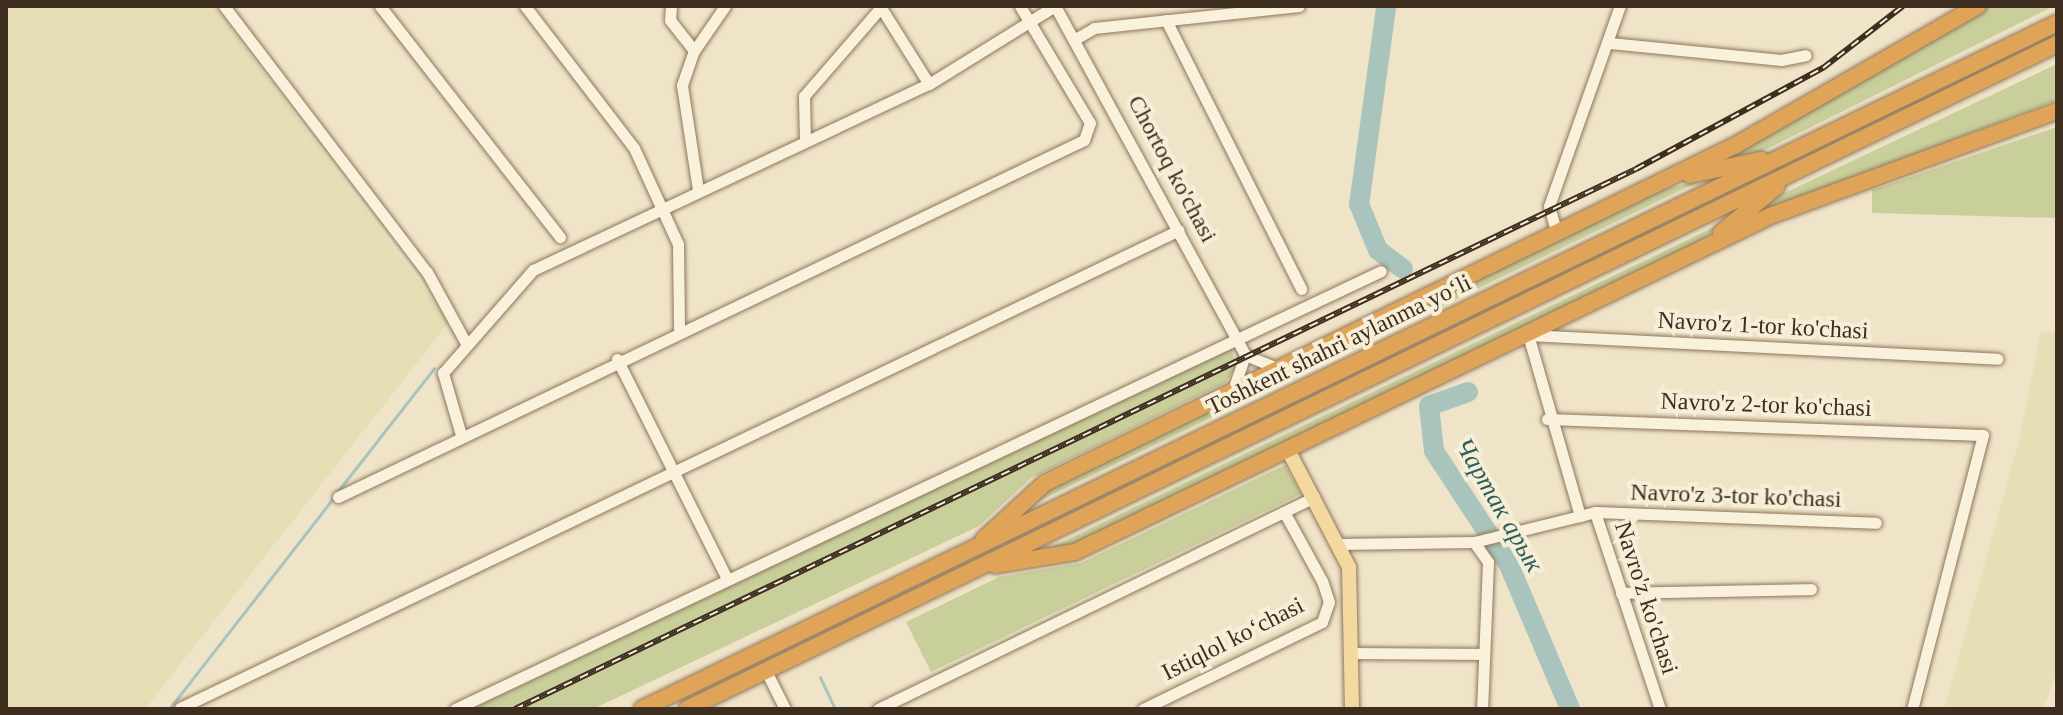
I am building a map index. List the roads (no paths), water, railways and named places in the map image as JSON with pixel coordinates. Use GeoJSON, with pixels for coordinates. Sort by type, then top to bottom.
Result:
{"type":"FeatureCollection","features":[{"type":"Feature","properties":{"kind":"highway"},"geometry":{"type":"LineString","coordinates":[[972,550],[1045,483],[1668,179],[1978,6]]}},
{"type":"Feature","properties":{"kind":"highway","name":"Toshkent shahri aylanma yoʻli"},"geometry":{"type":"LineString","coordinates":[[642,709],[2057,23]]}},
{"type":"Feature","properties":{"kind":"highway","name":"Toshkent shahri aylanma yoʻli"},"geometry":{"type":"LineString","coordinates":[[687,709],[2057,44]]}},
{"type":"Feature","properties":{"kind":"highway"},"geometry":{"type":"LineString","coordinates":[[977,568],[1075,552],[1797,205],[2057,111]]}},
{"type":"Feature","properties":{"kind":"highway"},"geometry":{"type":"LineString","coordinates":[[1668,179],[1784,155]]}},
{"type":"Feature","properties":{"kind":"highway"},"geometry":{"type":"LineString","coordinates":[[1702,250],[1794,171]]}},
{"type":"Feature","properties":{"kind":"highway"},"geometry":{"type":"LineString","coordinates":[[757,653],[766,671]]}},
{"type":"Feature","properties":{"kind":"main road"},"geometry":{"type":"LineString","coordinates":[[1288,450],[1339,544],[1352,582],[1352,709]]}},
{"type":"Feature","properties":{"kind":"street"},"geometry":{"type":"LineString","coordinates":[[224,6],[427,272],[467,345]]}},
{"type":"Feature","properties":{"kind":"street"},"geometry":{"type":"LineString","coordinates":[[380,6],[560,237]]}},
{"type":"Feature","properties":{"kind":"street"},"geometry":{"type":"LineString","coordinates":[[525,6],[617,121],[661,207],[678,244],[679,329]]}},
{"type":"Feature","properties":{"kind":"street"},"geometry":{"type":"LineString","coordinates":[[671,6],[670,20],[694,51]]}},
{"type":"Feature","properties":{"kind":"street"},"geometry":{"type":"LineString","coordinates":[[698,190],[682,85],[694,51],[725,6]]}},
{"type":"Feature","properties":{"kind":"street"},"geometry":{"type":"LineString","coordinates":[[338,497],[679,329],[1087,138],[1090,123],[1020,6]]}},
{"type":"Feature","properties":{"kind":"street"},"geometry":{"type":"LineString","coordinates":[[461,435],[443,373],[533,270],[661,207],[929,84],[1055,6]]}},
{"type":"Feature","properties":{"kind":"street","name":"Chortoq ko'chasi"},"geometry":{"type":"LineString","coordinates":[[1055,6],[1077,38],[1245,355]]}},
{"type":"Feature","properties":{"kind":"street"},"geometry":{"type":"LineString","coordinates":[[1077,38],[1094,28],[1238,10],[1299,6]]}},
{"type":"Feature","properties":{"kind":"street"},"geometry":{"type":"LineString","coordinates":[[1557,234],[1549,206],[1610,43],[1620,6]]}},
{"type":"Feature","properties":{"kind":"street"},"geometry":{"type":"LineString","coordinates":[[805,141],[804,96],[881,7],[929,84]]}},
{"type":"Feature","properties":{"kind":"street"},"geometry":{"type":"LineString","coordinates":[[1166,20],[1301,289]]}},
{"type":"Feature","properties":{"kind":"street"},"geometry":{"type":"LineString","coordinates":[[1610,43],[1781,60],[1806,55]]}},
{"type":"Feature","properties":{"kind":"street"},"geometry":{"type":"LineString","coordinates":[[180,708],[674,467],[1179,230]]}},
{"type":"Feature","properties":{"kind":"street"},"geometry":{"type":"LineString","coordinates":[[455,709],[1381,271]]}},
{"type":"Feature","properties":{"kind":"street","name":"Navro'z 1-tor ko'chasi"},"geometry":{"type":"LineString","coordinates":[[1528,335],[1997,359]]}},
{"type":"Feature","properties":{"kind":"street","name":"Navro'z ko'chasi"},"geometry":{"type":"LineString","coordinates":[[1528,335],[1547,419],[1580,516],[1595,512],[1660,709]]}},
{"type":"Feature","properties":{"kind":"street"},"geometry":{"type":"LineString","coordinates":[[1226,395],[1241,381],[1245,355],[1267,368],[1286,366]]}},
{"type":"Feature","properties":{"kind":"street"},"geometry":{"type":"LineString","coordinates":[[617,359],[674,467],[727,579]]}},
{"type":"Feature","properties":{"kind":"street","name":"Navro'z 2-tor ko'chasi"},"geometry":{"type":"LineString","coordinates":[[1547,419],[1983,435],[1912,709]]}},
{"type":"Feature","properties":{"kind":"street"},"geometry":{"type":"LineString","coordinates":[[878,709],[1314,497]]}},
{"type":"Feature","properties":{"kind":"street","name":"Istiqlol koʻchasi"},"geometry":{"type":"LineString","coordinates":[[1143,709],[1322,622],[1329,602],[1322,581],[1284,512]]}},
{"type":"Feature","properties":{"kind":"street","name":"Navro'z 3-tor ko'chasi"},"geometry":{"type":"LineString","coordinates":[[1595,512],[1876,523]]}},
{"type":"Feature","properties":{"kind":"street"},"geometry":{"type":"LineString","coordinates":[[1339,544],[1477,541],[1501,532],[1580,516]]}},
{"type":"Feature","properties":{"kind":"street"},"geometry":{"type":"LineString","coordinates":[[1477,541],[1488,562],[1482,709]]}},
{"type":"Feature","properties":{"kind":"street"},"geometry":{"type":"LineString","coordinates":[[1621,593],[1811,589]]}},
{"type":"Feature","properties":{"kind":"street"},"geometry":{"type":"LineString","coordinates":[[1353,653],[1483,654]]}},
{"type":"Feature","properties":{"kind":"street"},"geometry":{"type":"LineString","coordinates":[[766,671],[785,709]]}},
{"type":"Feature","properties":{"kind":"waterway","name":"Чартак арык"},"geometry":{"type":"LineString","coordinates":[[1386,8],[1359,204],[1378,250],[1403,269]]}},
{"type":"Feature","properties":{"kind":"waterway"},"geometry":{"type":"LineString","coordinates":[[338,491],[434,368]]}},
{"type":"Feature","properties":{"kind":"waterway","name":"Чартак арык"},"geometry":{"type":"LineString","coordinates":[[1468,392],[1429,406],[1434,451],[1509,565],[1570,709]]}},
{"type":"Feature","properties":{"kind":"waterway"},"geometry":{"type":"LineString","coordinates":[[169,709],[334,497]]}},
{"type":"Feature","properties":{"kind":"waterway"},"geometry":{"type":"LineString","coordinates":[[820,677],[835,709]]}},
{"type":"Feature","properties":{"kind":"railway"},"geometry":{"type":"LineString","coordinates":[[515,709],[1636,169],[1823,68],[1903,6]]}}]}
